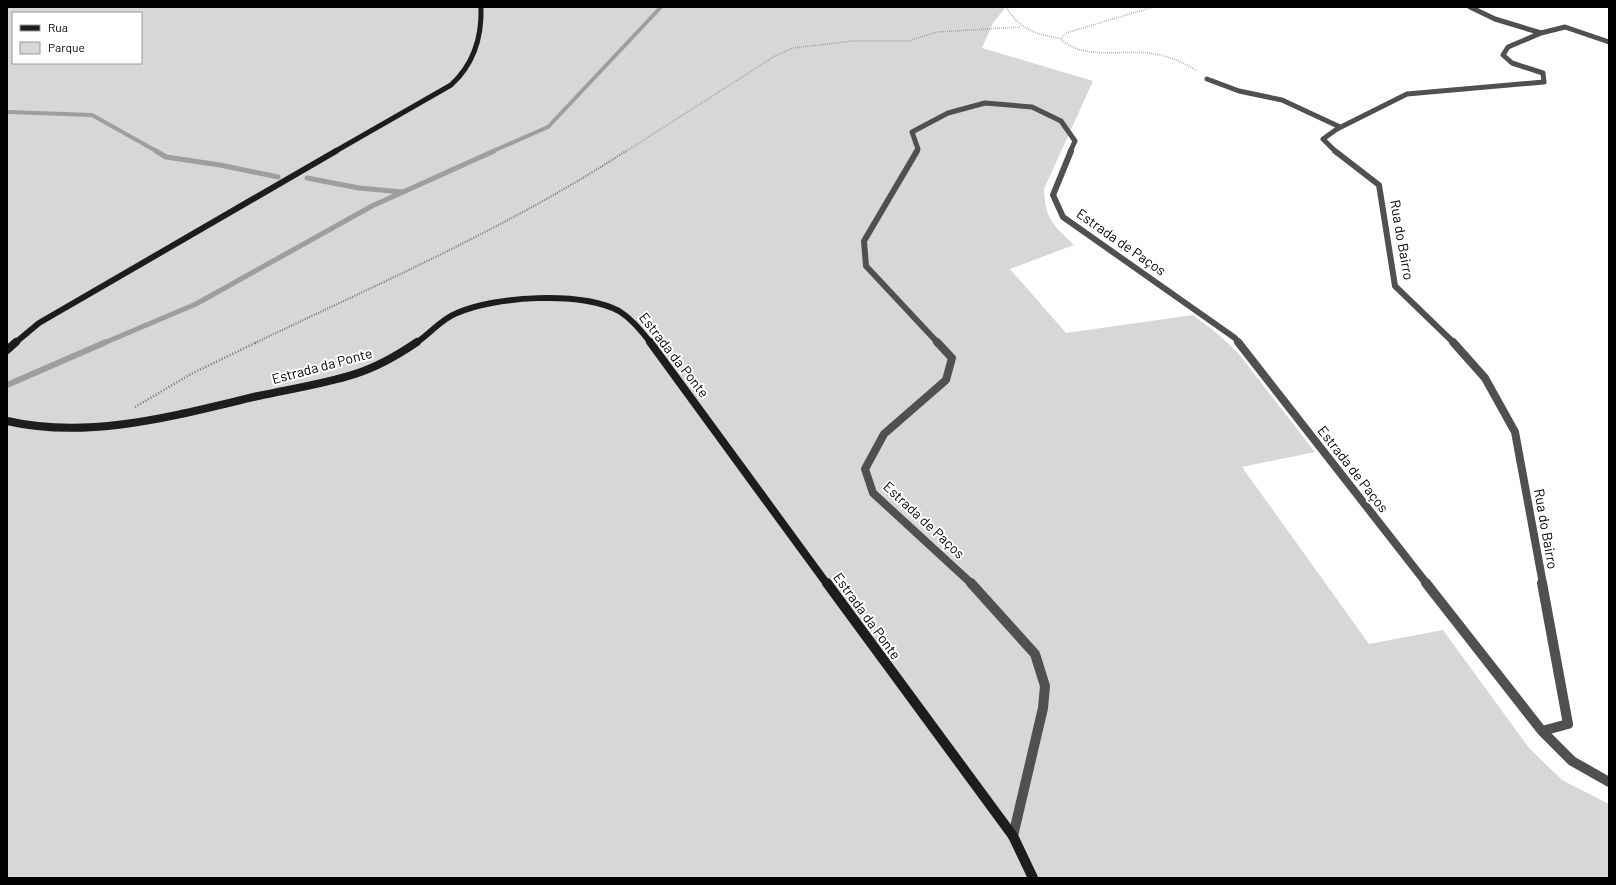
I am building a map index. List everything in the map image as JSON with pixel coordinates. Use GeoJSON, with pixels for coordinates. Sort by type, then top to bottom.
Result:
{"type":"FeatureCollection","features":[{"type":"Feature","properties":{"kind":"street"},"geometry":{"type":"LineString","coordinates":[[7,350],[39,323],[451,85],[463,74],[470,63],[480,34],[481,7]]}},
{"type":"Feature","properties":{"kind":"street"},"geometry":{"type":"LineString","coordinates":[[1470,7],[1495,19],[1541,33]]}},
{"type":"Feature","properties":{"kind":"street","name":"Rua do Bairro"},"geometry":{"type":"LineString","coordinates":[[1542,732],[1568,724],[1515,432],[1484,378],[1450,339],[1395,286],[1379,186],[1339,155],[1323,139],[1340,128],[1407,94],[1544,82],[1543,72],[1512,63],[1503,55],[1508,46],[1541,33],[1565,27],[1609,42]]}},
{"type":"Feature","properties":{"kind":"street"},"geometry":{"type":"LineString","coordinates":[[1207,79],[1239,91],[1282,100],[1340,128]]}},
{"type":"Feature","properties":{"kind":"street","name":"Estrada de Paços"},"geometry":{"type":"LineString","coordinates":[[1012,836],[1043,708],[1045,686],[1035,654],[966,577],[873,493],[865,469],[884,434],[946,380],[952,358],[866,266],[864,241],[918,149],[912,132],[948,113],[985,103],[1032,107],[1061,121],[1075,141],[1053,195],[1063,217],[1234,338],[1542,732],[1572,761],[1609,782]]}},
{"type":"Feature","properties":{"kind":"street","name":"Estrada da Ponte"},"geometry":{"type":"LineString","coordinates":[[7,421],[55,427],[98,427],[121,425],[177,415],[355,374],[394,357],[422,339],[446,319],[463,310],[480,305],[517,300],[543,299],[580,301],[612,308],[628,317],[640,329],[1012,836],[1033,878]]}},
{"type":"Feature","properties":{"kind":"path"},"geometry":{"type":"LineString","coordinates":[[1006,7],[1020,27]]}},
{"type":"Feature","properties":{"kind":"path"},"geometry":{"type":"LineString","coordinates":[[1061,39],[1066,33],[1153,7]]}},
{"type":"Feature","properties":{"kind":"path"},"geometry":{"type":"LineString","coordinates":[[121,425],[138,405],[191,374],[458,245],[580,181],[775,56],[793,48],[853,41],[908,41],[937,32],[1020,27],[1031,32],[1061,39],[1070,46],[1090,50],[1149,53],[1173,58],[1187,64],[1207,79]]}},
{"type":"Feature","properties":{"kind":"green space"},"geometry":{"type":"Polygon","coordinates":[[[7,7],[1006,7],[993,23],[982,48],[1093,81],[1044,189],[1046,208],[1052,221],[1074,245],[1010,269],[1066,333],[1193,315],[1218,334],[1238,353],[1315,452],[1242,467],[1369,644],[1443,630],[1529,748],[1562,780],[1609,804],[1609,878],[7,878],[7,7]]]}},
{"type":"Feature","properties":{"kind":"waterway"},"geometry":{"type":"LineString","coordinates":[[491,152],[548,127],[661,7]]}},
{"type":"Feature","properties":{"kind":"waterway"},"geometry":{"type":"LineString","coordinates":[[7,112],[92,115],[158,152]]}},
{"type":"Feature","properties":{"kind":"waterway"},"geometry":{"type":"LineString","coordinates":[[156,151],[166,157],[220,165],[278,177]]}},
{"type":"Feature","properties":{"kind":"waterway"},"geometry":{"type":"LineString","coordinates":[[104,343],[196,304],[372,206],[494,151]]}},
{"type":"Feature","properties":{"kind":"waterway"},"geometry":{"type":"LineString","coordinates":[[307,178],[359,188],[402,192]]}},
{"type":"Feature","properties":{"kind":"waterway"},"geometry":{"type":"LineString","coordinates":[[7,385],[106,342]]}}]}
